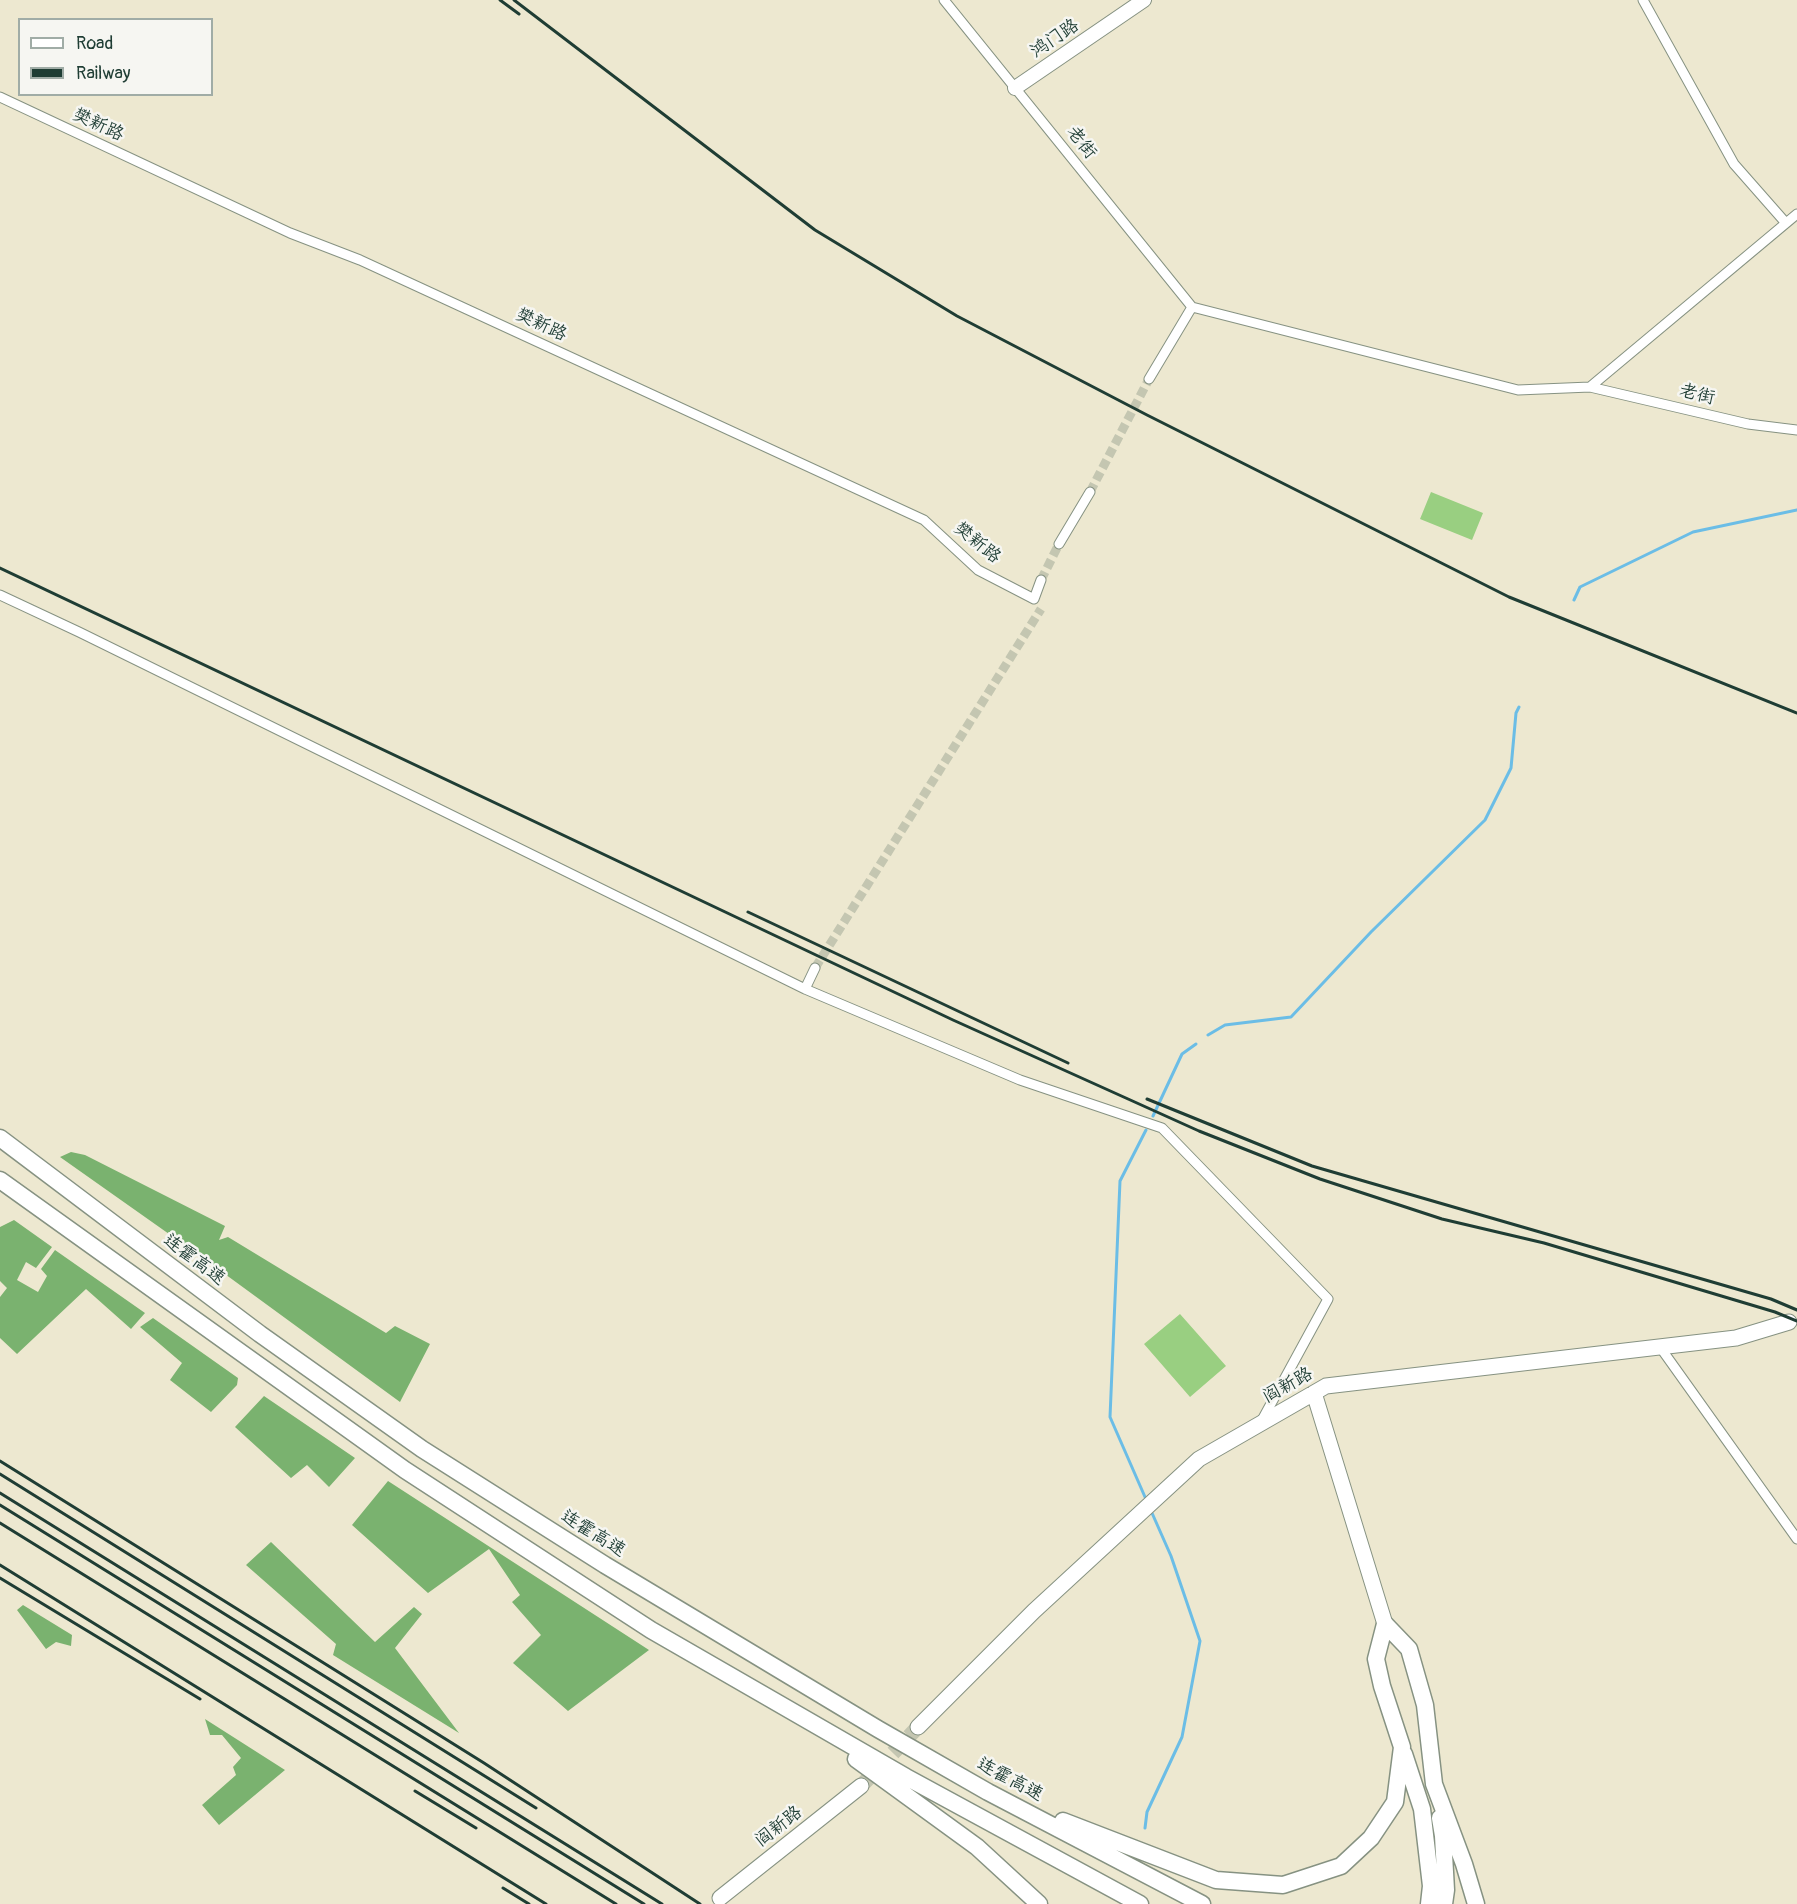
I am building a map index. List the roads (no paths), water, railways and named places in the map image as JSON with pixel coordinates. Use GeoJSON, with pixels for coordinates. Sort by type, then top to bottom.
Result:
{"type":"FeatureCollection","features":[{"type":"Feature","properties":{"kind":"highway","name":"连霍高速"},"geometry":{"type":"LineString","coordinates":[[0,1138],[260,1334],[422,1449],[605,1565],[771,1666],[988,1792],[1202,1904]]}},
{"type":"Feature","properties":{"kind":"highway"},"geometry":{"type":"LineString","coordinates":[[0,1180],[405,1470],[651,1630],[906,1777],[1140,1904]]}},
{"type":"Feature","properties":{"kind":"highway"},"geometry":{"type":"LineString","coordinates":[[1385,1624],[1376,1659],[1382,1686],[1422,1809],[1431,1886],[1429,1904]]}},
{"type":"Feature","properties":{"kind":"highway"},"geometry":{"type":"LineString","coordinates":[[1385,1624],[1409,1649],[1425,1705],[1434,1784],[1443,1836],[1446,1890],[1444,1904]]}},
{"type":"Feature","properties":{"kind":"highway"},"geometry":{"type":"LineString","coordinates":[[788,1708],[976,1847],[1039,1904]]}},
{"type":"Feature","properties":{"kind":"highway"},"geometry":{"type":"LineString","coordinates":[[988,1792],[1216,1880],[1283,1885],[1341,1866],[1371,1838],[1395,1802],[1402,1747]]}},
{"type":"Feature","properties":{"kind":"highway"},"geometry":{"type":"LineString","coordinates":[[1434,1784],[1464,1864],[1476,1904]]}},
{"type":"Feature","properties":{"kind":"main road","name":"阎新路"},"geometry":{"type":"LineString","coordinates":[[918,1727],[1034,1611],[1199,1459],[1326,1386],[1736,1338],[1789,1322]]}},
{"type":"Feature","properties":{"kind":"main road"},"geometry":{"type":"LineString","coordinates":[[1314,1393],[1385,1624]]}},
{"type":"Feature","properties":{"kind":"main road","name":"阎新路"},"geometry":{"type":"LineString","coordinates":[[720,1898],[861,1786]]}},
{"type":"Feature","properties":{"kind":"street","name":"老街"},"geometry":{"type":"LineString","coordinates":[[944,0],[1192,308],[1518,390],[1590,387],[1748,424],[1797,430]]}},
{"type":"Feature","properties":{"kind":"street","name":"鸿门路"},"geometry":{"type":"LineString","coordinates":[[1015,88],[1144,0]]}},
{"type":"Feature","properties":{"kind":"street"},"geometry":{"type":"LineString","coordinates":[[1643,0],[1734,164],[1785,222]]}},
{"type":"Feature","properties":{"kind":"street","name":"樊新路"},"geometry":{"type":"LineString","coordinates":[[0,97],[290,233],[360,260],[924,520],[978,570],[1034,599]]}},
{"type":"Feature","properties":{"kind":"street"},"geometry":{"type":"LineString","coordinates":[[1590,387],[1797,214]]}},
{"type":"Feature","properties":{"kind":"street"},"geometry":{"type":"LineString","coordinates":[[1149,379],[1192,308]]}},
{"type":"Feature","properties":{"kind":"street"},"geometry":{"type":"LineString","coordinates":[[1059,544],[1090,492]]}},
{"type":"Feature","properties":{"kind":"street"},"geometry":{"type":"LineString","coordinates":[[1041,580],[1034,599],[1041,609]]}},
{"type":"Feature","properties":{"kind":"street"},"geometry":{"type":"LineString","coordinates":[[0,595],[804,989],[1020,1080],[1162,1128],[1328,1299],[1260,1424]]}},
{"type":"Feature","properties":{"kind":"street"},"geometry":{"type":"LineString","coordinates":[[804,989],[815,968]]}},
{"type":"Feature","properties":{"kind":"street"},"geometry":{"type":"LineString","coordinates":[[1660,1347],[1797,1539]]}},
{"type":"Feature","properties":{"kind":"waterway"},"geometry":{"type":"LineString","coordinates":[[1574,600],[1580,587],[1693,532],[1797,510]]}},
{"type":"Feature","properties":{"kind":"waterway"},"geometry":{"type":"LineString","coordinates":[[1208,1035],[1225,1025],[1291,1017],[1371,932],[1485,820],[1511,768],[1516,713],[1519,707]]}},
{"type":"Feature","properties":{"kind":"waterway"},"geometry":{"type":"LineString","coordinates":[[1153,1116],[1182,1054],[1196,1044]]}},
{"type":"Feature","properties":{"kind":"waterway"},"geometry":{"type":"LineString","coordinates":[[1145,1497],[1110,1417],[1120,1181],[1146,1130]]}},
{"type":"Feature","properties":{"kind":"waterway"},"geometry":{"type":"LineString","coordinates":[[1145,1828],[1147,1812],[1182,1737],[1200,1641],[1171,1556],[1152,1513]]}},
{"type":"Feature","properties":{"kind":"tunnel"},"geometry":{"type":"LineString","coordinates":[[1090,492],[1149,379]]}},
{"type":"Feature","properties":{"kind":"tunnel"},"geometry":{"type":"LineString","coordinates":[[1041,580],[1059,544]]}},
{"type":"Feature","properties":{"kind":"tunnel"},"geometry":{"type":"LineString","coordinates":[[815,968],[1041,609]]}},
{"type":"Feature","properties":{"kind":"tunnel"},"geometry":{"type":"LineString","coordinates":[[861,1786],[918,1727]]}},
{"type":"Feature","properties":{"kind":"railway"},"geometry":{"type":"LineString","coordinates":[[500,0],[519,14]]}},
{"type":"Feature","properties":{"kind":"railway"},"geometry":{"type":"LineString","coordinates":[[514,0],[815,230],[957,316],[1147,415],[1509,597],[1797,713]]}},
{"type":"Feature","properties":{"kind":"railway"},"geometry":{"type":"LineString","coordinates":[[0,568],[953,1020],[1199,1131],[1320,1179],[1442,1219],[1544,1243],[1775,1312],[1797,1321]]}},
{"type":"Feature","properties":{"kind":"railway"},"geometry":{"type":"LineString","coordinates":[[748,912],[1068,1063]]}},
{"type":"Feature","properties":{"kind":"railway"},"geometry":{"type":"LineString","coordinates":[[1147,1099],[1312,1166],[1771,1299],[1797,1310]]}},
{"type":"Feature","properties":{"kind":"railway"},"geometry":{"type":"LineString","coordinates":[[0,1461],[484,1763],[700,1904]]}},
{"type":"Feature","properties":{"kind":"railway"},"geometry":{"type":"LineString","coordinates":[[0,1474],[536,1808]]}},
{"type":"Feature","properties":{"kind":"railway"},"geometry":{"type":"LineString","coordinates":[[0,1493],[662,1904]]}},
{"type":"Feature","properties":{"kind":"railway"},"geometry":{"type":"LineString","coordinates":[[0,1505],[644,1904]]}},
{"type":"Feature","properties":{"kind":"railway"},"geometry":{"type":"LineString","coordinates":[[0,1523],[616,1904]]}},
{"type":"Feature","properties":{"kind":"railway"},"geometry":{"type":"LineString","coordinates":[[0,1565],[546,1904]]}},
{"type":"Feature","properties":{"kind":"railway"},"geometry":{"type":"LineString","coordinates":[[0,1578],[200,1699]]}},
{"type":"Feature","properties":{"kind":"railway"},"geometry":{"type":"LineString","coordinates":[[415,1791],[476,1828]]}},
{"type":"Feature","properties":{"kind":"railway"},"geometry":{"type":"LineString","coordinates":[[503,1888],[529,1904]]}}]}
